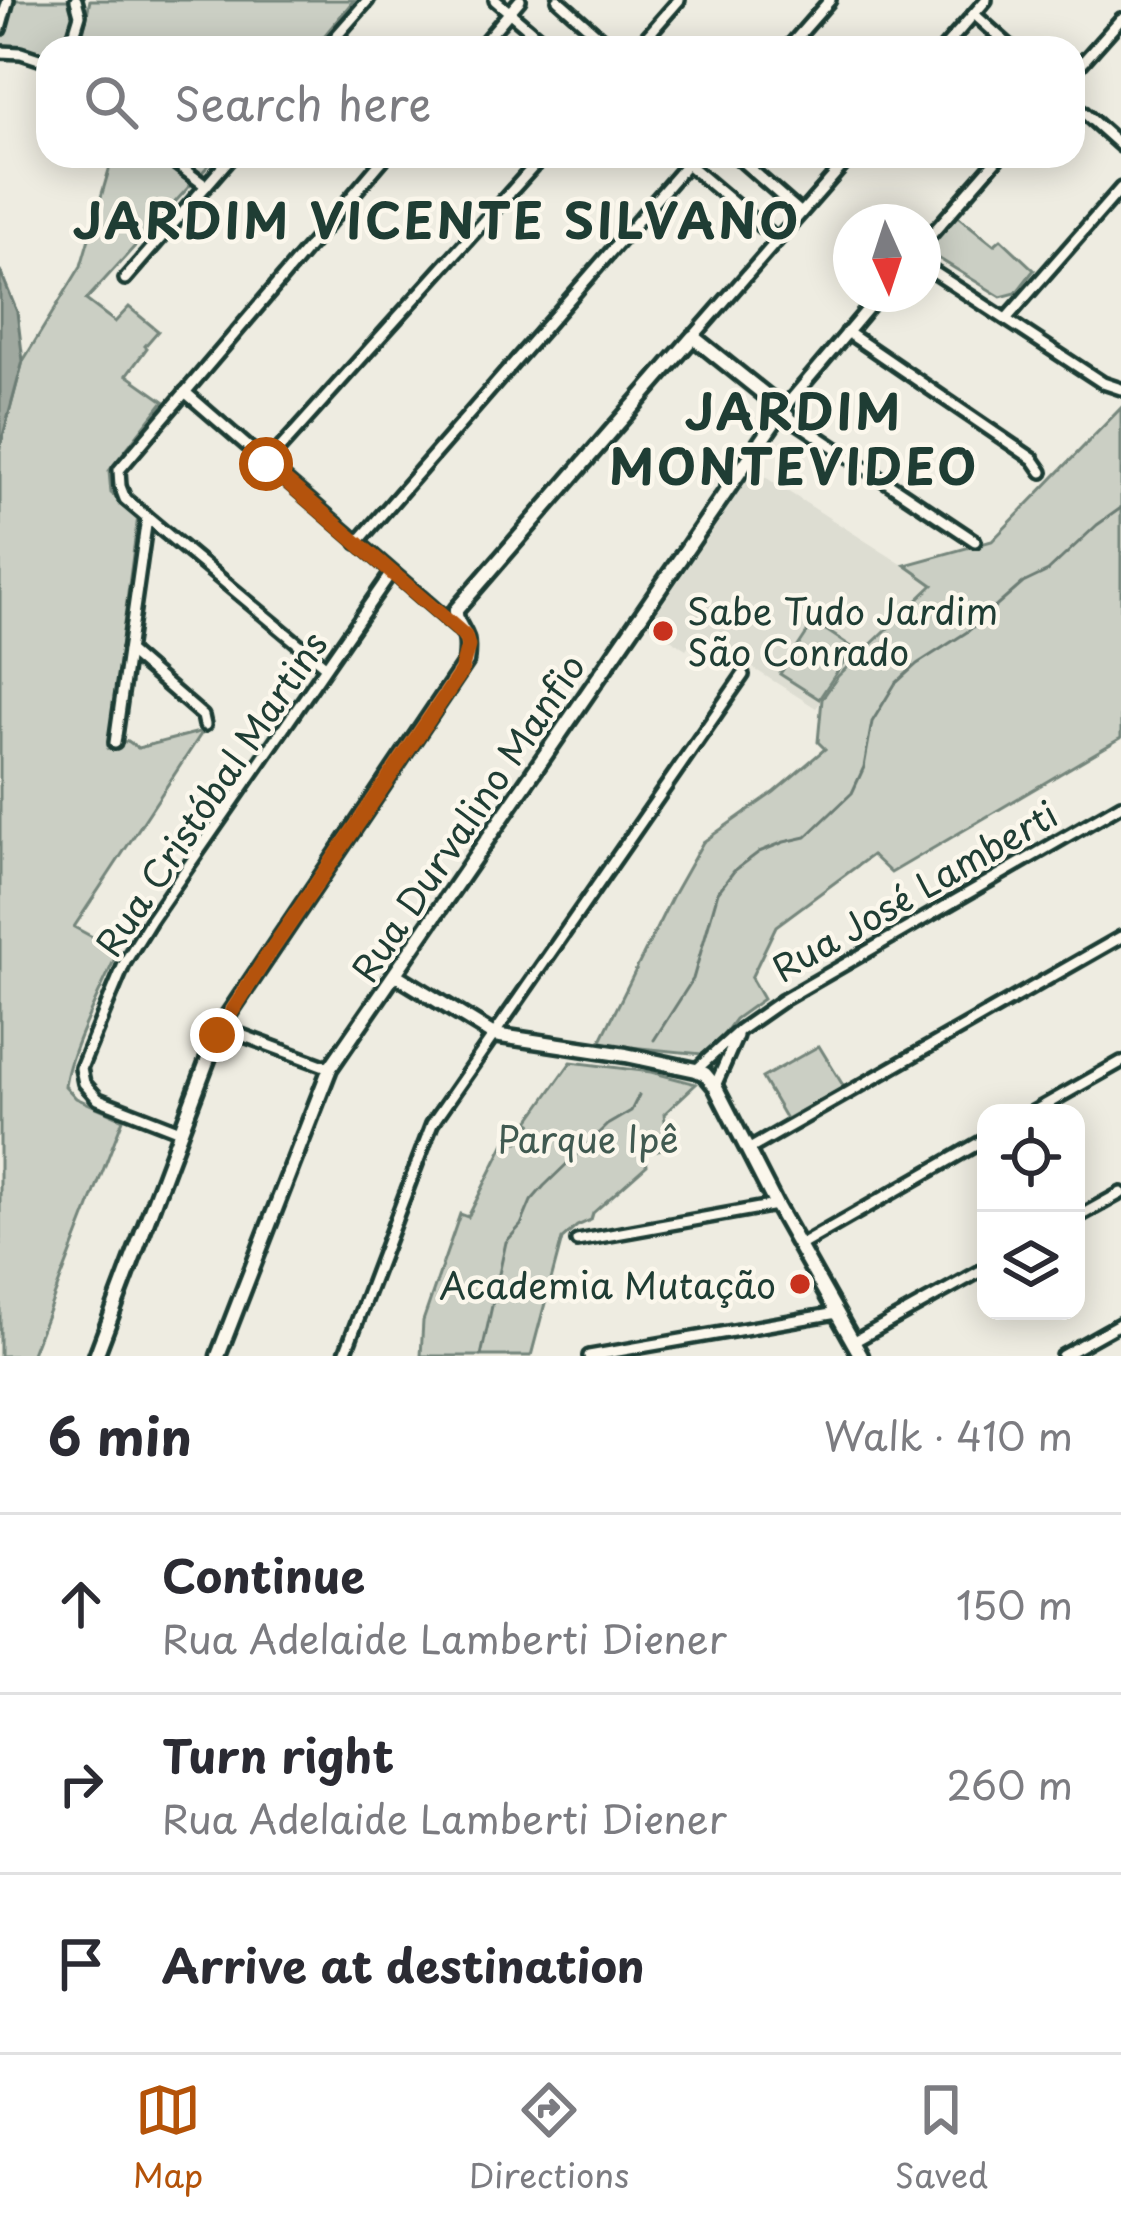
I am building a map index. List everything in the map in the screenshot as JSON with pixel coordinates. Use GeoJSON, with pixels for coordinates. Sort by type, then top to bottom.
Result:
{"type":"FeatureCollection","features":[{"type":"Feature","properties":{"kind":"street"},"geometry":{"type":"LineString","coordinates":[[0,29],[8,0]]}},
{"type":"Feature","properties":{"kind":"street"},"geometry":{"type":"LineString","coordinates":[[74,36],[80,15],[76,0]]}},
{"type":"Feature","properties":{"kind":"street"},"geometry":{"type":"LineString","coordinates":[[336,36],[368,0]]}},
{"type":"Feature","properties":{"kind":"street"},"geometry":{"type":"LineString","coordinates":[[495,0],[537,36]]}},
{"type":"Feature","properties":{"kind":"street"},"geometry":{"type":"LineString","coordinates":[[489,36],[520,0]]}},
{"type":"Feature","properties":{"kind":"street"},"geometry":{"type":"LineString","coordinates":[[557,0],[598,36]]}},
{"type":"Feature","properties":{"kind":"street"},"geometry":{"type":"LineString","coordinates":[[648,36],[679,0]]}},
{"type":"Feature","properties":{"kind":"street"},"geometry":{"type":"LineString","coordinates":[[798,36],[830,0]]}},
{"type":"Feature","properties":{"kind":"street"},"geometry":{"type":"LineString","coordinates":[[955,36],[986,0]]}},
{"type":"Feature","properties":{"kind":"street"},"geometry":{"type":"LineString","coordinates":[[974,14],[999,36]]}},
{"type":"Feature","properties":{"kind":"street"},"geometry":{"type":"LineString","coordinates":[[1085,60],[1121,19]]}},
{"type":"Feature","properties":{"kind":"street"},"geometry":{"type":"LineString","coordinates":[[0,52],[36,58]]}},
{"type":"Feature","properties":{"kind":"street"},"geometry":{"type":"LineString","coordinates":[[1085,114],[1121,146]]}},
{"type":"Feature","properties":{"kind":"street"},"geometry":{"type":"LineString","coordinates":[[182,168],[206,186]]}},
{"type":"Feature","properties":{"kind":"street"},"geometry":{"type":"LineString","coordinates":[[125,279],[222,168]]}},
{"type":"Feature","properties":{"kind":"street"},"geometry":{"type":"LineString","coordinates":[[325,666],[124,499],[119,470],[376,168]]}},
{"type":"Feature","properties":{"kind":"street"},"geometry":{"type":"LineString","coordinates":[[266,464],[532,168]]}},
{"type":"Feature","properties":{"kind":"street"},"geometry":{"type":"LineString","coordinates":[[357,543],[677,168]]}},
{"type":"Feature","properties":{"kind":"street"},"geometry":{"type":"LineString","coordinates":[[697,168],[777,240]]}},
{"type":"Feature","properties":{"kind":"street"},"geometry":{"type":"LineString","coordinates":[[750,168],[801,213]]}},
{"type":"Feature","properties":{"kind":"street"},"geometry":{"type":"LineString","coordinates":[[96,1356],[220,1028],[461,672],[468,646],[455,614],[840,168]]}},
{"type":"Feature","properties":{"kind":"street"},"geometry":{"type":"LineString","coordinates":[[941,223],[990,168]]}},
{"type":"Feature","properties":{"kind":"street"},"geometry":{"type":"LineString","coordinates":[[1006,320],[1121,188]]}},
{"type":"Feature","properties":{"kind":"street"},"geometry":{"type":"LineString","coordinates":[[941,278],[1103,383],[1121,389]]}},
{"type":"Feature","properties":{"kind":"street","name":"Rua Durvalino Manfio"},"geometry":{"type":"LineString","coordinates":[[218,1356],[330,1068],[783,409],[864,312]]}},
{"type":"Feature","properties":{"kind":"street"},"geometry":{"type":"LineString","coordinates":[[847,332],[1033,459],[1042,472]]}},
{"type":"Feature","properties":{"kind":"street"},"geometry":{"type":"LineString","coordinates":[[693,337],[792,419],[975,541]]}},
{"type":"Feature","properties":{"kind":"street"},"geometry":{"type":"LineString","coordinates":[[184,392],[465,636]]}},
{"type":"Feature","properties":{"kind":"street"},"geometry":{"type":"LineString","coordinates":[[116,743],[147,518]]}},
{"type":"Feature","properties":{"kind":"street","name":"Rua Cristóbal Martins"},"geometry":{"type":"LineString","coordinates":[[180,1131],[98,1099],[84,1083],[81,1068],[125,962],[391,573]]}},
{"type":"Feature","properties":{"kind":"street"},"geometry":{"type":"LineString","coordinates":[[429,604],[458,604],[469,594]]}},
{"type":"Feature","properties":{"kind":"street"},"geometry":{"type":"LineString","coordinates":[[128,650],[203,716],[205,724]]}},
{"type":"Feature","properties":{"kind":"street"},"geometry":{"type":"LineString","coordinates":[[344,1356],[432,1124],[742,675]]}},
{"type":"Feature","properties":{"kind":"street","name":"Rua José Lamberti"},"geometry":{"type":"LineString","coordinates":[[696,1070],[783,1000],[1121,805]]}},
{"type":"Feature","properties":{"kind":"street"},"geometry":{"type":"LineString","coordinates":[[748,1150],[1121,937]]}},
{"type":"Feature","properties":{"kind":"street"},"geometry":{"type":"LineString","coordinates":[[396,975],[494,1035],[626,1055],[704,1074],[715,1086],[861,1356]]}},
{"type":"Feature","properties":{"kind":"street"},"geometry":{"type":"LineString","coordinates":[[220,1028],[330,1068]]}},
{"type":"Feature","properties":{"kind":"street"},"geometry":{"type":"LineString","coordinates":[[715,1086],[740,1030]]}},
{"type":"Feature","properties":{"kind":"street"},"geometry":{"type":"LineString","coordinates":[[1047,1104],[1121,1061]]}},
{"type":"Feature","properties":{"kind":"street"},"geometry":{"type":"LineString","coordinates":[[799,1246],[977,1143]]}},
{"type":"Feature","properties":{"kind":"street"},"geometry":{"type":"LineString","coordinates":[[1085,1213],[1121,1193]]}},
{"type":"Feature","properties":{"kind":"street"},"geometry":{"type":"LineString","coordinates":[[578,1241],[776,1205]]}},
{"type":"Feature","properties":{"kind":"street"},"geometry":{"type":"LineString","coordinates":[[854,1342],[977,1273]]}},
{"type":"Feature","properties":{"kind":"street"},"geometry":{"type":"LineString","coordinates":[[589,1356],[837,1313]]}},
{"type":"Feature","properties":{"kind":"street"},"geometry":{"type":"LineString","coordinates":[[1062,1356],[1121,1323]]}},
{"type":"Feature","properties":{"kind":"shaded area"},"geometry":{"type":"Polygon","coordinates":[[[0,270],[17,312],[23,361],[0,447],[0,270]]]}},
{"type":"Feature","properties":{"kind":"shaded area"},"geometry":{"type":"Polygon","coordinates":[[[754,470],[933,584],[864,649],[816,708],[698,633],[686,649],[648,625],[754,470]]]}},
{"type":"Feature","properties":{"kind":"green space"},"geometry":{"type":"Polygon","coordinates":[[[12,0],[70,0],[69,36],[36,36],[36,52],[0,48],[12,0]]]}},
{"type":"Feature","properties":{"kind":"green space"},"geometry":{"type":"Polygon","coordinates":[[[90,0],[354,0],[324,36],[82,36],[90,0]]]}},
{"type":"Feature","properties":{"kind":"green space"},"geometry":{"type":"Polygon","coordinates":[[[110,168],[206,168],[86,300],[115,322],[129,307],[158,331],[127,375],[164,401],[109,471],[111,493],[138,516],[108,748],[128,741],[138,748],[203,731],[74,927],[118,951],[80,1037],[65,1086],[76,1098],[123,1119],[31,1356],[0,1356],[0,447],[23,361],[81,266],[110,168]]]}},
{"type":"Feature","properties":{"kind":"green space"},"geometry":{"type":"Polygon","coordinates":[[[955,214],[994,245],[1001,239],[1034,270],[1016,293],[1001,297],[941,260],[941,233],[955,214]]]}},
{"type":"Feature","properties":{"kind":"green space","name":"Parque Ipê"},"geometry":{"type":"Polygon","coordinates":[[[1121,408],[1121,738],[891,873],[872,855],[776,926],[751,978],[763,999],[735,1019],[717,1044],[702,1054],[599,1044],[703,842],[825,749],[818,742],[822,699],[838,676],[933,585],[905,565],[992,541],[1121,408]]]}},
{"type":"Feature","properties":{"kind":"green space"},"geometry":{"type":"Polygon","coordinates":[[[814,622],[853,648],[819,699],[780,674],[814,622]]]}},
{"type":"Feature","properties":{"kind":"green space"},"geometry":{"type":"Polygon","coordinates":[[[819,1046],[844,1087],[786,1119],[762,1078],[819,1046]]]}},
{"type":"Feature","properties":{"kind":"green space","name":"Parque Ipê"},"geometry":{"type":"Polygon","coordinates":[[[571,1062],[651,1072],[696,1084],[664,1114],[667,1133],[662,1149],[644,1153],[647,1165],[591,1220],[562,1239],[531,1356],[421,1356],[423,1321],[460,1214],[468,1217],[506,1141],[518,1142],[571,1062]]]}},
{"type":"Feature","properties":{"kind":"waterway"},"geometry":{"type":"LineString","coordinates":[[654,1040],[693,979],[718,892],[734,871],[759,852],[806,837],[852,793],[864,767],[872,722],[895,684],[967,632],[1023,583],[1048,571],[1121,508]]}},
{"type":"Feature","properties":{"kind":"waterway"},"geometry":{"type":"LineString","coordinates":[[481,1356],[506,1242],[544,1186],[607,1125],[631,1111],[639,1095]]}},
{"type":"Feature","properties":{"kind":"place","name":"Sabe Tudo Jardim São Conrado"},"geometry":{"type":"Point","coordinates":[663,631]}},
{"type":"Feature","properties":{"kind":"place","name":"Academia Mutação"},"geometry":{"type":"Point","coordinates":[800,1284]}},
{"type":"Feature","properties":{"kind":"district","name":"JARDIM VICENTE SILVANO"},"geometry":{"type":"Point","coordinates":[437,219]}},
{"type":"Feature","properties":{"kind":"district","name":"JARDIM MONTEVIDEO"},"geometry":{"type":"Point","coordinates":[794,438]}},
{"type":"Feature","properties":{"kind":"route"},"geometry":{"type":"LineString","coordinates":[[217,1035],[461,672],[468,646],[465,636],[446,617],[266,464]]}}]}
